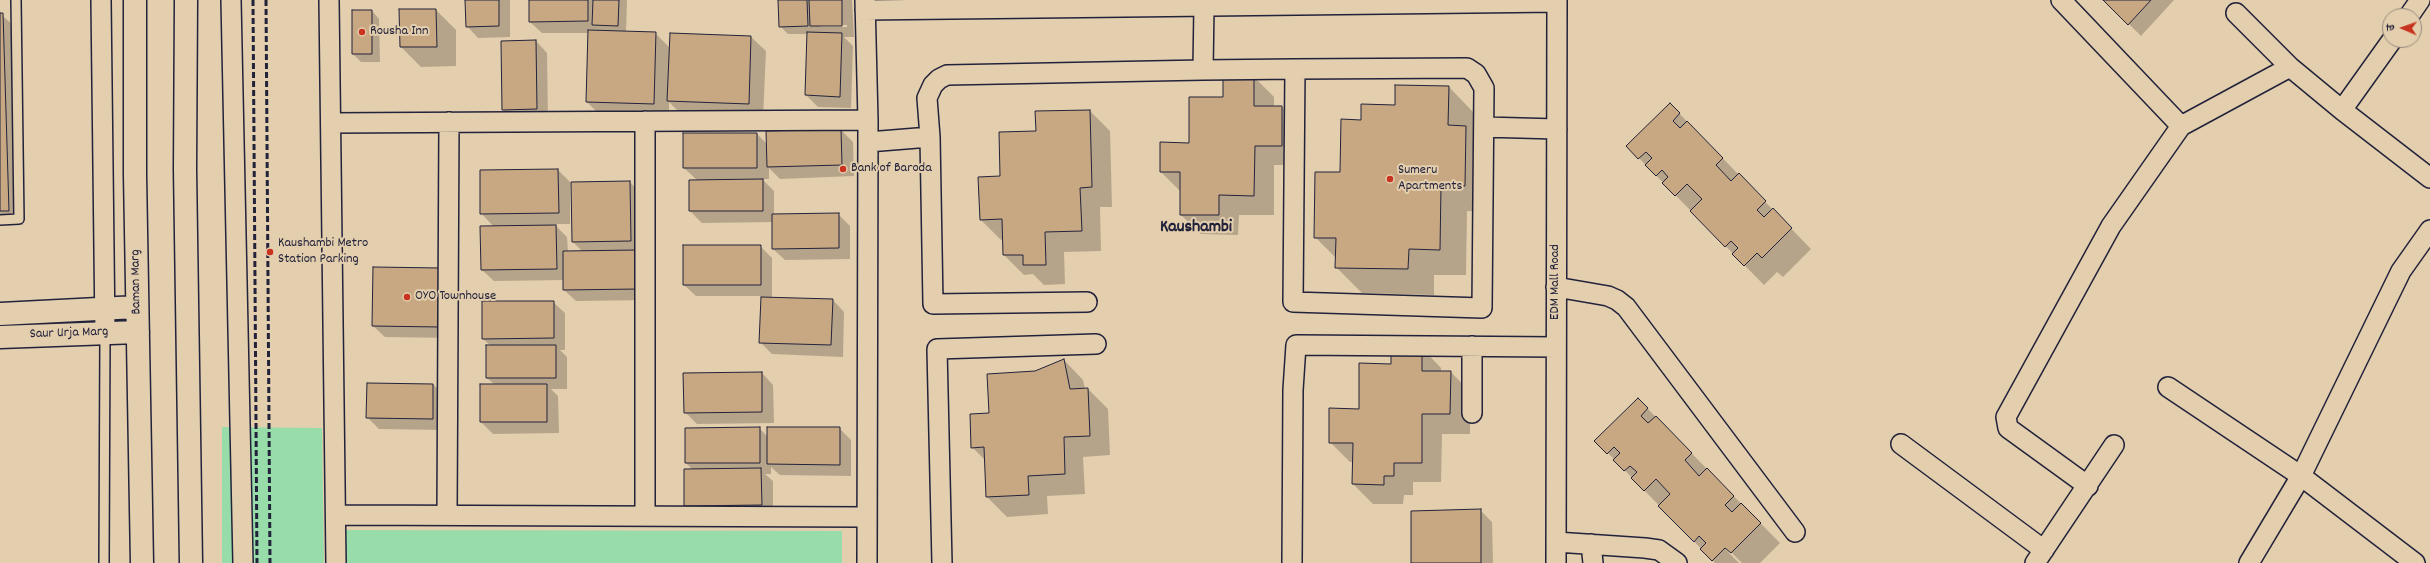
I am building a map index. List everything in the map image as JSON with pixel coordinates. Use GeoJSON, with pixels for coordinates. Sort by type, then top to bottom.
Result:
{"type":"FeatureCollection","features":[{"type":"Feature","properties":{"kind":"main road","name":"Baman Marg"},"geometry":{"type":"LineString","coordinates":[[135,0],[137,308],[142,563]]}},
{"type":"Feature","properties":{"kind":"main road"},"geometry":{"type":"LineString","coordinates":[[186,0],[185,169],[191,563]]}},
{"type":"Feature","properties":{"kind":"main road","name":"Saur Urja Marg"},"geometry":{"type":"LineString","coordinates":[[0,314],[137,308]]}},
{"type":"Feature","properties":{"kind":"main road","name":"Saur Urja Marg"},"geometry":{"type":"LineString","coordinates":[[0,337],[138,332]]}},
{"type":"Feature","properties":{"kind":"street"},"geometry":{"type":"LineString","coordinates":[[101,0],[104,333]]}},
{"type":"Feature","properties":{"kind":"street"},"geometry":{"type":"LineString","coordinates":[[231,0],[243,563]]}},
{"type":"Feature","properties":{"kind":"street"},"geometry":{"type":"LineString","coordinates":[[329,0],[336,563]]}},
{"type":"Feature","properties":{"kind":"street"},"geometry":{"type":"LineString","coordinates":[[2061,0],[2181,126]]}},
{"type":"Feature","properties":{"kind":"street"},"geometry":{"type":"LineString","coordinates":[[867,563],[868,120],[865,5],[1204,6],[1557,1]]}},
{"type":"Feature","properties":{"kind":"street","name":"EDM Mall Road"},"geometry":{"type":"LineString","coordinates":[[1556,563],[1557,1]]}},
{"type":"Feature","properties":{"kind":"street"},"geometry":{"type":"LineString","coordinates":[[1203,70],[1204,6]]}},
{"type":"Feature","properties":{"kind":"street"},"geometry":{"type":"LineString","coordinates":[[2236,13],[2290,67],[2342,110],[2430,178]]}},
{"type":"Feature","properties":{"kind":"street"},"geometry":{"type":"LineString","coordinates":[[2342,110],[2386,48]]}},
{"type":"Feature","properties":{"kind":"street"},"geometry":{"type":"LineString","coordinates":[[2088,486],[2008,428],[2006,417],[2111,226],[2181,126],[2290,67]]}},
{"type":"Feature","properties":{"kind":"street"},"geometry":{"type":"LineString","coordinates":[[1087,302],[933,304],[930,137],[927,98],[933,85],[947,75],[1203,70],[1467,68],[1476,74],[1484,88],[1482,308],[1293,302],[1295,70]]}},
{"type":"Feature","properties":{"kind":"street"},"geometry":{"type":"LineString","coordinates":[[331,123],[868,120]]}},
{"type":"Feature","properties":{"kind":"street"},"geometry":{"type":"LineString","coordinates":[[645,121],[645,516]]}},
{"type":"Feature","properties":{"kind":"street"},"geometry":{"type":"LineString","coordinates":[[447,515],[450,122]]}},
{"type":"Feature","properties":{"kind":"street"},"geometry":{"type":"LineString","coordinates":[[1484,127],[1557,129]]}},
{"type":"Feature","properties":{"kind":"street"},"geometry":{"type":"LineString","coordinates":[[868,142],[930,137]]}},
{"type":"Feature","properties":{"kind":"street"},"geometry":{"type":"LineString","coordinates":[[2249,563],[2301,476],[2401,271],[2430,230]]}},
{"type":"Feature","properties":{"kind":"street"},"geometry":{"type":"LineString","coordinates":[[1556,287],[1608,296],[1617,300],[1626,307],[1795,532]]}},
{"type":"Feature","properties":{"kind":"street"},"geometry":{"type":"LineString","coordinates":[[942,563],[937,349],[1096,344]]}},
{"type":"Feature","properties":{"kind":"street"},"geometry":{"type":"LineString","coordinates":[[1292,563],[1293,390],[1296,345],[1556,347]]}},
{"type":"Feature","properties":{"kind":"street"},"geometry":{"type":"LineString","coordinates":[[1472,346],[1472,413]]}},
{"type":"Feature","properties":{"kind":"street"},"geometry":{"type":"LineString","coordinates":[[2168,387],[2301,476],[2415,563]]}},
{"type":"Feature","properties":{"kind":"street"},"geometry":{"type":"LineString","coordinates":[[1901,444],[2039,556],[2088,486],[2114,445]]}},
{"type":"Feature","properties":{"kind":"street"},"geometry":{"type":"LineString","coordinates":[[336,515],[867,517]]}},
{"type":"Feature","properties":{"kind":"street"},"geometry":{"type":"LineString","coordinates":[[1556,542],[1659,550],[1677,563]]}},
{"type":"Feature","properties":{"kind":"street"},"geometry":{"type":"LineString","coordinates":[[1591,544],[1593,563]]}},
{"type":"Feature","properties":{"kind":"lane"},"geometry":{"type":"LineString","coordinates":[[0,220],[19,219],[16,0]]}},
{"type":"Feature","properties":{"kind":"lane"},"geometry":{"type":"LineString","coordinates":[[104,333],[104,563]]}},
{"type":"Feature","properties":{"kind":"green space"},"geometry":{"type":"Polygon","coordinates":[[[222,427],[322,428],[324,563],[222,563],[222,427]]]}},
{"type":"Feature","properties":{"kind":"green space"},"geometry":{"type":"Polygon","coordinates":[[[340,530],[842,531],[842,563],[340,563],[340,530]]]}},
{"type":"Feature","properties":{"kind":"building"},"geometry":{"type":"Polygon","coordinates":[[[465,0],[499,0],[499,26],[466,27],[465,0]]]}},
{"type":"Feature","properties":{"kind":"building"},"geometry":{"type":"Polygon","coordinates":[[[529,0],[588,0],[588,21],[529,22],[529,0]]]}},
{"type":"Feature","properties":{"kind":"building"},"geometry":{"type":"Polygon","coordinates":[[[593,0],[619,0],[618,26],[592,25],[593,0]]]}},
{"type":"Feature","properties":{"kind":"building"},"geometry":{"type":"Polygon","coordinates":[[[778,0],[807,0],[808,26],[779,27],[778,0]]]}},
{"type":"Feature","properties":{"kind":"building"},"geometry":{"type":"Polygon","coordinates":[[[809,0],[842,0],[842,26],[810,26],[809,0]]]}},
{"type":"Feature","properties":{"kind":"building"},"geometry":{"type":"Polygon","coordinates":[[[2103,0],[2151,0],[2128,25],[2103,0]]]}},
{"type":"Feature","properties":{"kind":"building"},"geometry":{"type":"Polygon","coordinates":[[[399,9],[436,9],[437,47],[400,47],[399,9]]]}},
{"type":"Feature","properties":{"kind":"building","name":"Rousha Inn"},"geometry":{"type":"Polygon","coordinates":[[[352,10],[372,10],[372,54],[352,54],[352,10]]]}},
{"type":"Feature","properties":{"kind":"building"},"geometry":{"type":"Polygon","coordinates":[[[0,13],[3,13],[9,211],[0,211],[0,13]]]}},
{"type":"Feature","properties":{"kind":"building"},"geometry":{"type":"Polygon","coordinates":[[[588,30],[656,32],[654,104],[586,102],[588,30]]]}},
{"type":"Feature","properties":{"kind":"building"},"geometry":{"type":"Polygon","coordinates":[[[807,32],[842,33],[840,97],[805,95],[807,32]]]}},
{"type":"Feature","properties":{"kind":"building"},"geometry":{"type":"Polygon","coordinates":[[[670,33],[751,36],[749,104],[667,101],[670,33]]]}},
{"type":"Feature","properties":{"kind":"building"},"geometry":{"type":"Polygon","coordinates":[[[536,40],[537,109],[502,110],[501,41],[536,40]]]}},
{"type":"Feature","properties":{"kind":"building"},"geometry":{"type":"Polygon","coordinates":[[[1223,76],[1254,76],[1254,106],[1282,106],[1282,146],[1255,146],[1254,196],[1219,195],[1219,215],[1180,215],[1180,172],[1160,172],[1160,142],[1189,143],[1189,97],[1223,97],[1223,76]]]}},
{"type":"Feature","properties":{"kind":"building","name":"Sumeru Apartments"},"geometry":{"type":"Polygon","coordinates":[[[1395,85],[1449,86],[1448,125],[1466,126],[1465,186],[1441,186],[1440,250],[1409,249],[1408,269],[1335,268],[1336,238],[1314,238],[1315,172],[1340,172],[1341,119],[1361,120],[1361,104],[1395,105],[1395,85]]]}},
{"type":"Feature","properties":{"kind":"building"},"geometry":{"type":"Polygon","coordinates":[[[1670,103],[1680,113],[1673,121],[1680,128],[1687,121],[1723,158],[1716,165],[1731,181],[1739,173],[1766,201],[1757,210],[1764,217],[1773,208],[1792,228],[1762,258],[1757,253],[1744,266],[1732,254],[1738,248],[1731,241],[1725,247],[1690,211],[1702,199],[1687,184],[1675,196],[1662,183],[1668,177],[1662,170],[1656,176],[1645,165],[1652,158],[1646,152],[1638,159],[1626,146],[1670,103]]]}},
{"type":"Feature","properties":{"kind":"building"},"geometry":{"type":"Polygon","coordinates":[[[1090,110],[1092,187],[1080,188],[1082,231],[1045,232],[1046,265],[1023,265],[1023,255],[1003,255],[1002,219],[980,220],[978,177],[1000,176],[999,132],[1036,131],[1035,111],[1090,110]]]}},
{"type":"Feature","properties":{"kind":"building"},"geometry":{"type":"Polygon","coordinates":[[[841,129],[842,165],[767,167],[766,131],[841,129]]]}},
{"type":"Feature","properties":{"kind":"building"},"geometry":{"type":"Polygon","coordinates":[[[683,133],[757,133],[757,168],[683,168],[683,133]]]}},
{"type":"Feature","properties":{"kind":"building"},"geometry":{"type":"Polygon","coordinates":[[[558,169],[559,213],[480,214],[480,170],[558,169]]]}},
{"type":"Feature","properties":{"kind":"building"},"geometry":{"type":"Polygon","coordinates":[[[763,179],[763,211],[689,211],[689,180],[763,179]]]}},
{"type":"Feature","properties":{"kind":"building"},"geometry":{"type":"Polygon","coordinates":[[[630,181],[631,241],[572,242],[571,182],[630,181]]]}},
{"type":"Feature","properties":{"kind":"building"},"geometry":{"type":"Polygon","coordinates":[[[839,213],[839,248],[772,249],[772,214],[839,213]]]}},
{"type":"Feature","properties":{"kind":"building"},"geometry":{"type":"Polygon","coordinates":[[[556,225],[557,269],[481,270],[480,226],[556,225]]]}},
{"type":"Feature","properties":{"kind":"building"},"geometry":{"type":"Polygon","coordinates":[[[683,245],[761,245],[761,285],[683,285],[683,245]]]}},
{"type":"Feature","properties":{"kind":"building"},"geometry":{"type":"Polygon","coordinates":[[[638,250],[639,289],[563,290],[563,251],[638,250]]]}},
{"type":"Feature","properties":{"kind":"building","name":"OYO Townhouse"},"geometry":{"type":"Polygon","coordinates":[[[373,267],[441,268],[440,327],[372,326],[373,267]]]}},
{"type":"Feature","properties":{"kind":"building"},"geometry":{"type":"Polygon","coordinates":[[[761,297],[833,299],[831,345],[759,343],[761,297]]]}},
{"type":"Feature","properties":{"kind":"building"},"geometry":{"type":"Polygon","coordinates":[[[482,301],[554,301],[554,338],[482,339],[482,301]]]}},
{"type":"Feature","properties":{"kind":"building"},"geometry":{"type":"Polygon","coordinates":[[[486,345],[556,345],[556,378],[486,378],[486,345]]]}},
{"type":"Feature","properties":{"kind":"building"},"geometry":{"type":"Polygon","coordinates":[[[1391,347],[1422,347],[1422,371],[1451,371],[1450,414],[1422,414],[1422,463],[1394,463],[1394,476],[1384,476],[1384,485],[1352,484],[1353,443],[1329,443],[1329,408],[1359,409],[1359,363],[1391,364],[1391,347]]]}},
{"type":"Feature","properties":{"kind":"building"},"geometry":{"type":"Polygon","coordinates":[[[1064,359],[1070,389],[1088,388],[1090,436],[1064,437],[1065,474],[1028,476],[1029,495],[986,497],[984,447],[971,448],[970,414],[989,413],[987,374],[1035,371],[1064,359]]]}},
{"type":"Feature","properties":{"kind":"building"},"geometry":{"type":"Polygon","coordinates":[[[762,372],[762,412],[684,413],[683,373],[762,372]]]}},
{"type":"Feature","properties":{"kind":"building"},"geometry":{"type":"Polygon","coordinates":[[[367,383],[433,384],[433,419],[366,418],[367,383]]]}},
{"type":"Feature","properties":{"kind":"building"},"geometry":{"type":"Polygon","coordinates":[[[480,384],[547,384],[547,422],[480,422],[480,384]]]}},
{"type":"Feature","properties":{"kind":"building"},"geometry":{"type":"Polygon","coordinates":[[[1638,398],[1648,408],[1641,416],[1648,423],[1656,416],[1692,453],[1685,460],[1699,476],[1707,468],[1734,496],[1725,505],[1732,512],[1741,503],[1761,523],[1731,553],[1725,548],[1712,561],[1700,549],[1706,543],[1699,536],[1694,542],[1658,506],[1670,494],[1656,479],[1644,491],[1631,478],[1637,472],[1630,466],[1624,471],[1613,460],[1620,453],[1614,447],[1607,454],[1594,441],[1638,398]]]}},
{"type":"Feature","properties":{"kind":"building"},"geometry":{"type":"Polygon","coordinates":[[[760,427],[760,463],[685,463],[685,428],[760,427]]]}},
{"type":"Feature","properties":{"kind":"building"},"geometry":{"type":"Polygon","coordinates":[[[767,427],[840,427],[840,465],[767,464],[767,427]]]}},
{"type":"Feature","properties":{"kind":"building"},"geometry":{"type":"Polygon","coordinates":[[[761,468],[762,505],[684,506],[684,469],[761,468]]]}},
{"type":"Feature","properties":{"kind":"building"},"geometry":{"type":"Polygon","coordinates":[[[1481,509],[1481,563],[1411,563],[1411,511],[1481,509]]]}},
{"type":"Feature","properties":{"kind":"railway"},"geometry":{"type":"LineString","coordinates":[[253,0],[257,563]]}},
{"type":"Feature","properties":{"kind":"railway"},"geometry":{"type":"LineString","coordinates":[[266,0],[270,563]]}},
{"type":"Feature","properties":{"kind":"place","name":"Rousha Inn"},"geometry":{"type":"Point","coordinates":[362,32]}},
{"type":"Feature","properties":{"kind":"place","name":"Bank of Baroda"},"geometry":{"type":"Point","coordinates":[843,169]}},
{"type":"Feature","properties":{"kind":"place","name":"Sumeru Apartments"},"geometry":{"type":"Point","coordinates":[1390,179]}},
{"type":"Feature","properties":{"kind":"place","name":"Kaushambi Metro Station Parking"},"geometry":{"type":"Point","coordinates":[270,252]}},
{"type":"Feature","properties":{"kind":"place","name":"OYO Townhouse"},"geometry":{"type":"Point","coordinates":[407,297]}},
{"type":"Feature","properties":{"kind":"district","name":"Kaushambi"},"geometry":{"type":"Point","coordinates":[1196,229]}}]}
